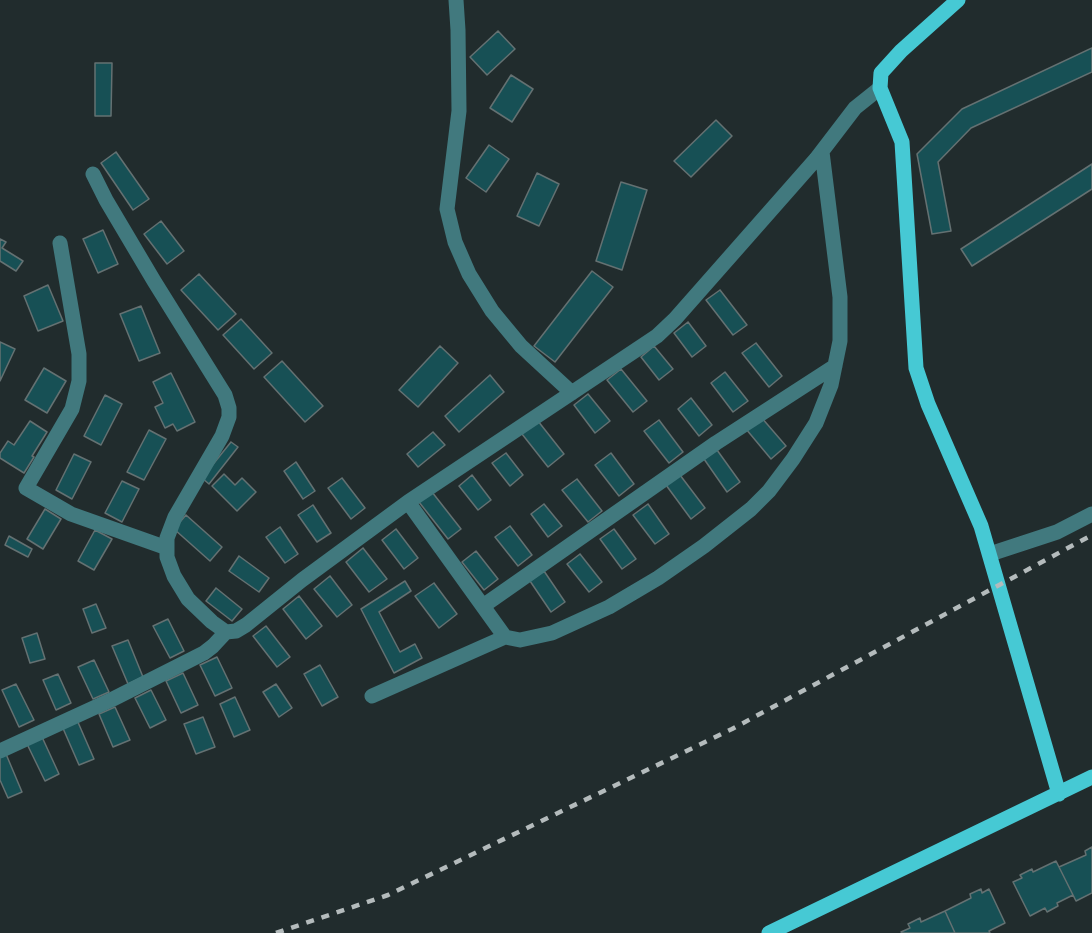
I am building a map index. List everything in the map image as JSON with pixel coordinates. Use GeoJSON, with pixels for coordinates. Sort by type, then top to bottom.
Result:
{"type":"FeatureCollection","features":[{"type":"Feature","properties":{"kind":"main road"},"geometry":{"type":"LineString","coordinates":[[958,0],[894,58],[881,73],[880,88],[902,141],[916,368],[928,404],[981,526],[1059,794]]}},
{"type":"Feature","properties":{"kind":"main road"},"geometry":{"type":"LineString","coordinates":[[770,933],[1092,777]]}},
{"type":"Feature","properties":{"kind":"street"},"geometry":{"type":"LineString","coordinates":[[456,0],[459,111],[447,209],[455,242],[469,274],[492,311],[521,346],[572,393]]}},
{"type":"Feature","properties":{"kind":"street"},"geometry":{"type":"LineString","coordinates":[[93,174],[154,281],[225,395],[229,417],[222,436],[175,517],[167,538],[167,557],[174,576],[188,599],[226,632],[236,631],[408,502],[663,330],[822,152],[855,108],[880,88]]}},
{"type":"Feature","properties":{"kind":"street"},"geometry":{"type":"LineString","coordinates":[[372,696],[505,637],[520,640],[552,633],[609,607],[658,578],[704,546],[751,510],[769,491],[794,459],[816,423],[831,385],[840,341],[840,297],[822,152]]}},
{"type":"Feature","properties":{"kind":"street"},"geometry":{"type":"LineString","coordinates":[[60,243],[79,354],[79,381],[72,409],[26,488],[71,514],[167,548]]}},
{"type":"Feature","properties":{"kind":"street"},"geometry":{"type":"LineString","coordinates":[[483,606],[716,443],[835,366]]}},
{"type":"Feature","properties":{"kind":"street"},"geometry":{"type":"LineString","coordinates":[[408,502],[505,637]]}},
{"type":"Feature","properties":{"kind":"street"},"geometry":{"type":"LineString","coordinates":[[990,554],[1057,532],[1092,514]]}},
{"type":"Feature","properties":{"kind":"street"},"geometry":{"type":"LineString","coordinates":[[0,751],[113,699],[204,653],[226,632]]}},
{"type":"Feature","properties":{"kind":"building"},"geometry":{"type":"Polygon","coordinates":[[[498,31],[515,49],[487,75],[470,57],[498,31]]]}},
{"type":"Feature","properties":{"kind":"building"},"geometry":{"type":"Polygon","coordinates":[[[1092,48],[1092,72],[971,128],[938,162],[951,231],[932,234],[917,154],[962,109],[1092,48]]]}},
{"type":"Feature","properties":{"kind":"building"},"geometry":{"type":"Polygon","coordinates":[[[95,63],[112,63],[111,116],[95,116],[95,63]]]}},
{"type":"Feature","properties":{"kind":"building"},"geometry":{"type":"Polygon","coordinates":[[[511,75],[533,89],[512,122],[490,108],[511,75]]]}},
{"type":"Feature","properties":{"kind":"building"},"geometry":{"type":"Polygon","coordinates":[[[716,120],[732,136],[691,177],[674,161],[716,120]]]}},
{"type":"Feature","properties":{"kind":"building"},"geometry":{"type":"Polygon","coordinates":[[[489,145],[509,159],[486,192],[466,178],[489,145]]]}},
{"type":"Feature","properties":{"kind":"building"},"geometry":{"type":"Polygon","coordinates":[[[116,152],[149,199],[133,210],[101,163],[116,152]]]}},
{"type":"Feature","properties":{"kind":"building"},"geometry":{"type":"Polygon","coordinates":[[[1092,164],[1092,189],[972,266],[961,249],[1092,164]]]}},
{"type":"Feature","properties":{"kind":"building"},"geometry":{"type":"Polygon","coordinates":[[[537,173],[559,184],[539,226],[517,216],[537,173]]]}},
{"type":"Feature","properties":{"kind":"building"},"geometry":{"type":"Polygon","coordinates":[[[621,182],[647,190],[622,270],[596,261],[621,182]]]}},
{"type":"Feature","properties":{"kind":"building"},"geometry":{"type":"Polygon","coordinates":[[[161,221],[184,251],[167,264],[144,234],[161,221]]]}},
{"type":"Feature","properties":{"kind":"building"},"geometry":{"type":"Polygon","coordinates":[[[103,230],[118,264],[98,273],[83,239],[103,230]]]}},
{"type":"Feature","properties":{"kind":"building"},"geometry":{"type":"Polygon","coordinates":[[[0,239],[6,242],[2,248],[23,261],[16,271],[0,261],[0,239]]]}},
{"type":"Feature","properties":{"kind":"building"},"geometry":{"type":"Polygon","coordinates":[[[592,271],[613,287],[555,362],[534,346],[592,271]]]}},
{"type":"Feature","properties":{"kind":"building"},"geometry":{"type":"Polygon","coordinates":[[[199,274],[236,314],[218,330],[181,290],[199,274]]]}},
{"type":"Feature","properties":{"kind":"building"},"geometry":{"type":"Polygon","coordinates":[[[48,285],[63,321],[38,331],[24,296],[48,285]]]}},
{"type":"Feature","properties":{"kind":"building"},"geometry":{"type":"Polygon","coordinates":[[[720,290],[747,325],[733,335],[706,300],[720,290]]]}},
{"type":"Feature","properties":{"kind":"building"},"geometry":{"type":"Polygon","coordinates":[[[141,306],[160,353],[139,361],[120,314],[141,306]]]}},
{"type":"Feature","properties":{"kind":"building"},"geometry":{"type":"Polygon","coordinates":[[[241,319],[272,353],[254,369],[223,335],[241,319]]]}},
{"type":"Feature","properties":{"kind":"building"},"geometry":{"type":"Polygon","coordinates":[[[688,322],[706,346],[692,357],[674,333],[688,322]]]}},
{"type":"Feature","properties":{"kind":"building"},"geometry":{"type":"Polygon","coordinates":[[[0,342],[15,349],[0,381],[0,342]]]}},
{"type":"Feature","properties":{"kind":"building"},"geometry":{"type":"Polygon","coordinates":[[[756,343],[782,376],[769,387],[742,353],[756,343]]]}},
{"type":"Feature","properties":{"kind":"building"},"geometry":{"type":"Polygon","coordinates":[[[440,346],[458,363],[418,407],[399,390],[440,346]]]}},
{"type":"Feature","properties":{"kind":"building"},"geometry":{"type":"Polygon","coordinates":[[[654,346],[673,369],[659,380],[641,357],[654,346]]]}},
{"type":"Feature","properties":{"kind":"building"},"geometry":{"type":"Polygon","coordinates":[[[282,361],[323,406],[305,422],[264,377],[282,361]]]}},
{"type":"Feature","properties":{"kind":"building"},"geometry":{"type":"Polygon","coordinates":[[[44,368],[66,381],[47,413],[25,400],[44,368]]]}},
{"type":"Feature","properties":{"kind":"building"},"geometry":{"type":"Polygon","coordinates":[[[621,369],[647,401],[633,412],[607,380],[621,369]]]}},
{"type":"Feature","properties":{"kind":"building"},"geometry":{"type":"Polygon","coordinates":[[[725,372],[748,401],[733,412],[711,383],[725,372]]]}},
{"type":"Feature","properties":{"kind":"building"},"geometry":{"type":"Polygon","coordinates":[[[171,373],[195,422],[177,431],[173,424],[165,428],[155,407],[163,403],[153,382],[171,373]]]}},
{"type":"Feature","properties":{"kind":"building"},"geometry":{"type":"Polygon","coordinates":[[[490,375],[504,392],[459,432],[445,416],[490,375]]]}},
{"type":"Feature","properties":{"kind":"building"},"geometry":{"type":"Polygon","coordinates":[[[588,394],[610,421],[595,433],[574,405],[588,394]]]}},
{"type":"Feature","properties":{"kind":"building"},"geometry":{"type":"Polygon","coordinates":[[[105,395],[122,404],[101,445],[84,436],[105,395]]]}},
{"type":"Feature","properties":{"kind":"building"},"geometry":{"type":"Polygon","coordinates":[[[691,398],[712,425],[699,436],[678,409],[691,398]]]}},
{"type":"Feature","properties":{"kind":"building"},"geometry":{"type":"Polygon","coordinates":[[[761,417],[786,446],[771,459],[746,429],[761,417]]]}},
{"type":"Feature","properties":{"kind":"building"},"geometry":{"type":"Polygon","coordinates":[[[659,420],[683,452],[669,463],[644,431],[659,420]]]}},
{"type":"Feature","properties":{"kind":"building"},"geometry":{"type":"Polygon","coordinates":[[[30,421],[47,432],[24,473],[0,458],[0,453],[8,441],[14,445],[30,421]]]}},
{"type":"Feature","properties":{"kind":"building"},"geometry":{"type":"Polygon","coordinates":[[[538,421],[564,454],[548,467],[522,434],[538,421]]]}},
{"type":"Feature","properties":{"kind":"building"},"geometry":{"type":"Polygon","coordinates":[[[149,430],[166,439],[144,480],[127,472],[149,430]]]}},
{"type":"Feature","properties":{"kind":"building"},"geometry":{"type":"Polygon","coordinates":[[[433,432],[445,445],[418,467],[407,454],[433,432]]]}},
{"type":"Feature","properties":{"kind":"building"},"geometry":{"type":"Polygon","coordinates":[[[231,442],[238,447],[209,484],[202,478],[231,442]]]}},
{"type":"Feature","properties":{"kind":"building"},"geometry":{"type":"Polygon","coordinates":[[[717,450],[740,482],[727,492],[704,459],[717,450]]]}},
{"type":"Feature","properties":{"kind":"building"},"geometry":{"type":"Polygon","coordinates":[[[506,453],[523,475],[510,486],[492,463],[506,453]]]}},
{"type":"Feature","properties":{"kind":"building"},"geometry":{"type":"Polygon","coordinates":[[[611,453],[634,484],[619,496],[595,465],[611,453]]]}},
{"type":"Feature","properties":{"kind":"building"},"geometry":{"type":"Polygon","coordinates":[[[74,454],[91,462],[72,499],[56,490],[74,454]]]}},
{"type":"Feature","properties":{"kind":"building"},"geometry":{"type":"Polygon","coordinates":[[[296,462],[315,491],[303,499],[284,471],[296,462]]]}},
{"type":"Feature","properties":{"kind":"building"},"geometry":{"type":"Polygon","coordinates":[[[224,474],[235,485],[242,478],[256,492],[237,511],[212,486],[224,474]]]}},
{"type":"Feature","properties":{"kind":"building"},"geometry":{"type":"Polygon","coordinates":[[[472,475],[491,500],[478,510],[459,486],[472,475]]]}},
{"type":"Feature","properties":{"kind":"building"},"geometry":{"type":"Polygon","coordinates":[[[680,475],[705,508],[691,519],[666,485],[680,475]]]}},
{"type":"Feature","properties":{"kind":"building"},"geometry":{"type":"Polygon","coordinates":[[[342,478],[365,508],[351,519],[328,488],[342,478]]]}},
{"type":"Feature","properties":{"kind":"building"},"geometry":{"type":"Polygon","coordinates":[[[577,479],[602,511],[588,522],[562,490],[577,479]]]}},
{"type":"Feature","properties":{"kind":"building"},"geometry":{"type":"Polygon","coordinates":[[[122,481],[139,489],[122,522],[105,513],[122,481]]]}},
{"type":"Feature","properties":{"kind":"building"},"geometry":{"type":"Polygon","coordinates":[[[432,492],[461,529],[448,539],[419,502],[432,492]]]}},
{"type":"Feature","properties":{"kind":"building"},"geometry":{"type":"Polygon","coordinates":[[[544,504],[562,526],[548,537],[531,514],[544,504]]]}},
{"type":"Feature","properties":{"kind":"building"},"geometry":{"type":"Polygon","coordinates":[[[648,504],[669,534],[655,544],[633,515],[648,504]]]}},
{"type":"Feature","properties":{"kind":"building"},"geometry":{"type":"Polygon","coordinates":[[[313,505],[331,533],[317,542],[298,515],[313,505]]]}},
{"type":"Feature","properties":{"kind":"building"},"geometry":{"type":"Polygon","coordinates":[[[45,509],[61,519],[43,549],[27,539],[45,509]]]}},
{"type":"Feature","properties":{"kind":"building"},"geometry":{"type":"Polygon","coordinates":[[[186,515],[222,547],[210,561],[174,529],[186,515]]]}},
{"type":"Feature","properties":{"kind":"building"},"geometry":{"type":"Polygon","coordinates":[[[510,526],[532,555],[518,566],[495,537],[510,526]]]}},
{"type":"Feature","properties":{"kind":"building"},"geometry":{"type":"Polygon","coordinates":[[[280,527],[298,554],[285,563],[266,537],[280,527]]]}},
{"type":"Feature","properties":{"kind":"building"},"geometry":{"type":"Polygon","coordinates":[[[396,529],[418,558],[404,569],[382,540],[396,529]]]}},
{"type":"Feature","properties":{"kind":"building"},"geometry":{"type":"Polygon","coordinates":[[[614,529],[636,559],[622,569],[600,539],[614,529]]]}},
{"type":"Feature","properties":{"kind":"building"},"geometry":{"type":"Polygon","coordinates":[[[95,530],[112,539],[94,570],[78,561],[95,530]]]}},
{"type":"Feature","properties":{"kind":"building"},"geometry":{"type":"Polygon","coordinates":[[[9,536],[32,549],[28,557],[5,545],[9,536]]]}},
{"type":"Feature","properties":{"kind":"building"},"geometry":{"type":"Polygon","coordinates":[[[363,548],[387,579],[369,592],[346,562],[363,548]]]}},
{"type":"Feature","properties":{"kind":"building"},"geometry":{"type":"Polygon","coordinates":[[[476,551],[498,579],[484,590],[462,562],[476,551]]]}},
{"type":"Feature","properties":{"kind":"building"},"geometry":{"type":"Polygon","coordinates":[[[580,554],[602,582],[589,592],[567,564],[580,554]]]}},
{"type":"Feature","properties":{"kind":"building"},"geometry":{"type":"Polygon","coordinates":[[[239,556],[269,578],[259,592],[229,571],[239,556]]]}},
{"type":"Feature","properties":{"kind":"building"},"geometry":{"type":"Polygon","coordinates":[[[544,571],[565,602],[551,612],[530,581],[544,571]]]}},
{"type":"Feature","properties":{"kind":"building"},"geometry":{"type":"Polygon","coordinates":[[[330,576],[352,605],[337,617],[314,589],[330,576]]]}},
{"type":"Feature","properties":{"kind":"building"},"geometry":{"type":"Polygon","coordinates":[[[405,581],[411,591],[379,612],[400,652],[415,644],[422,658],[394,673],[361,609],[405,581]]]}},
{"type":"Feature","properties":{"kind":"building"},"geometry":{"type":"Polygon","coordinates":[[[434,583],[457,614],[439,628],[415,596],[434,583]]]}},
{"type":"Feature","properties":{"kind":"building"},"geometry":{"type":"Polygon","coordinates":[[[216,588],[242,609],[232,621],[206,601],[216,588]]]}},
{"type":"Feature","properties":{"kind":"building"},"geometry":{"type":"Polygon","coordinates":[[[299,596],[322,626],[306,639],[283,609],[299,596]]]}},
{"type":"Feature","properties":{"kind":"building"},"geometry":{"type":"Polygon","coordinates":[[[96,604],[106,628],[92,633],[83,609],[96,604]]]}},
{"type":"Feature","properties":{"kind":"building"},"geometry":{"type":"Polygon","coordinates":[[[168,619],[184,651],[170,658],[153,626],[168,619]]]}},
{"type":"Feature","properties":{"kind":"building"},"geometry":{"type":"Polygon","coordinates":[[[266,626],[290,657],[277,667],[253,636],[266,626]]]}},
{"type":"Feature","properties":{"kind":"building"},"geometry":{"type":"Polygon","coordinates":[[[37,633],[45,659],[30,663],[22,638],[37,633]]]}},
{"type":"Feature","properties":{"kind":"building"},"geometry":{"type":"Polygon","coordinates":[[[128,640],[143,677],[128,684],[112,646],[128,640]]]}},
{"type":"Feature","properties":{"kind":"building"},"geometry":{"type":"Polygon","coordinates":[[[217,657],[232,688],[215,696],[200,665],[217,657]]]}},
{"type":"Feature","properties":{"kind":"building"},"geometry":{"type":"Polygon","coordinates":[[[94,660],[109,692],[93,699],[78,667],[94,660]]]}},
{"type":"Feature","properties":{"kind":"building"},"geometry":{"type":"Polygon","coordinates":[[[320,665],[338,697],[322,706],[304,674],[320,665]]]}},
{"type":"Feature","properties":{"kind":"building"},"geometry":{"type":"Polygon","coordinates":[[[183,673],[198,705],[181,713],[166,681],[183,673]]]}},
{"type":"Feature","properties":{"kind":"building"},"geometry":{"type":"Polygon","coordinates":[[[58,674],[71,703],[56,710],[43,680],[58,674]]]}},
{"type":"Feature","properties":{"kind":"building"},"geometry":{"type":"Polygon","coordinates":[[[16,684],[34,720],[19,727],[2,690],[16,684]]]}},
{"type":"Feature","properties":{"kind":"building"},"geometry":{"type":"Polygon","coordinates":[[[276,684],[292,708],[279,717],[263,692],[276,684]]]}},
{"type":"Feature","properties":{"kind":"building"},"geometry":{"type":"Polygon","coordinates":[[[151,690],[166,720],[150,728],[135,698],[151,690]]]}},
{"type":"Feature","properties":{"kind":"building"},"geometry":{"type":"Polygon","coordinates":[[[235,697],[250,730],[234,737],[220,704],[235,697]]]}},
{"type":"Feature","properties":{"kind":"building"},"geometry":{"type":"Polygon","coordinates":[[[115,707],[130,740],[113,747],[99,714],[115,707]]]}},
{"type":"Feature","properties":{"kind":"building"},"geometry":{"type":"Polygon","coordinates":[[[203,717],[215,747],[196,754],[184,724],[203,717]]]}},
{"type":"Feature","properties":{"kind":"building"},"geometry":{"type":"Polygon","coordinates":[[[77,720],[94,759],[79,765],[62,726],[77,720]]]}},
{"type":"Feature","properties":{"kind":"building"},"geometry":{"type":"Polygon","coordinates":[[[42,737],[59,774],[45,781],[27,744],[42,737]]]}},
{"type":"Feature","properties":{"kind":"building"},"geometry":{"type":"Polygon","coordinates":[[[6,754],[22,792],[8,798],[0,780],[0,756],[6,754]]]}},
{"type":"Feature","properties":{"kind":"building"},"geometry":{"type":"Polygon","coordinates":[[[1092,847],[1092,893],[1076,901],[1059,867],[1086,855],[1085,851],[1092,847]]]}},
{"type":"Feature","properties":{"kind":"building"},"geometry":{"type":"Polygon","coordinates":[[[1056,861],[1073,895],[1057,903],[1058,906],[1047,912],[1045,908],[1030,916],[1013,882],[1022,878],[1020,875],[1032,869],[1033,872],[1056,861]]]}},
{"type":"Feature","properties":{"kind":"building"},"geometry":{"type":"Polygon","coordinates":[[[981,889],[982,893],[989,889],[1005,923],[989,931],[990,933],[955,933],[945,911],[971,898],[970,894],[981,889]]]}},
{"type":"Feature","properties":{"kind":"building"},"geometry":{"type":"Polygon","coordinates":[[[945,911],[955,933],[901,932],[910,928],[908,924],[920,918],[921,922],[945,911]]]}},
{"type":"Feature","properties":{"kind":"railway"},"geometry":{"type":"LineString","coordinates":[[276,933],[388,895],[732,729],[1092,535]]}}]}
